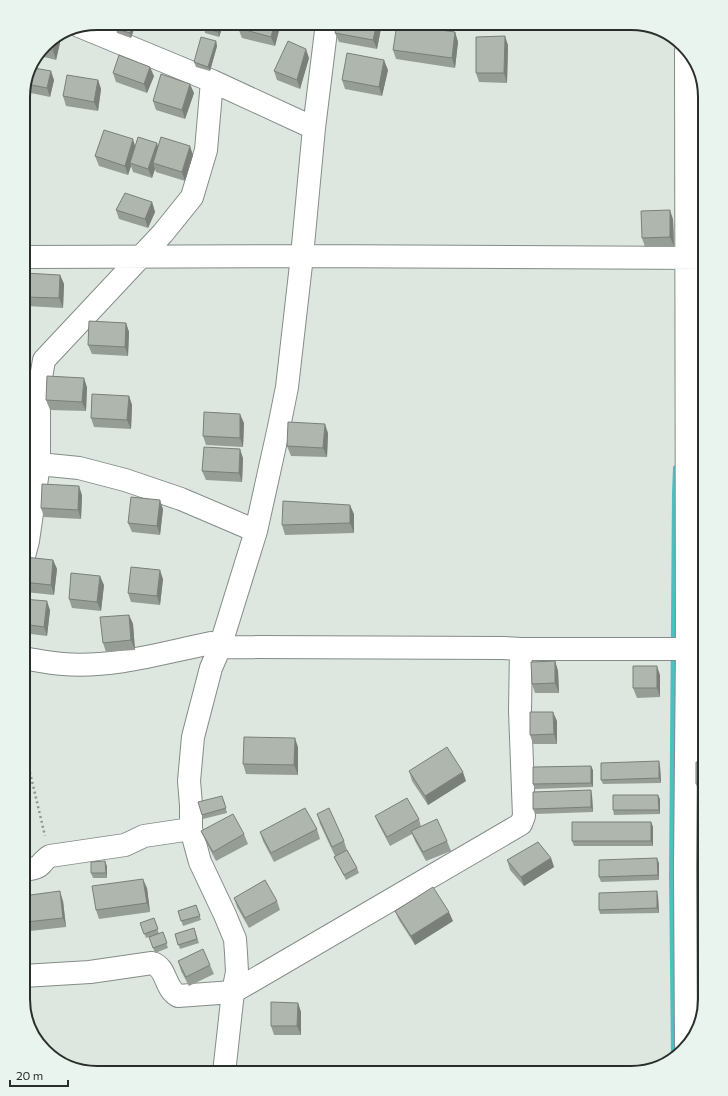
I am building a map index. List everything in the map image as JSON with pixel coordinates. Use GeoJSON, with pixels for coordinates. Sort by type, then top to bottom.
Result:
{"type":"FeatureCollection","features":[{"type":"Feature","properties":{"kind":"street"},"geometry":{"type":"LineString","coordinates":[[225,1066],[233,992],[237,972],[234,939],[225,915],[200,862],[191,829],[189,781],[193,737],[195,725],[212,668],[256,531],[279,427],[286,387],[302,256],[314,128],[326,30]]}},
{"type":"Feature","properties":{"kind":"street"},"geometry":{"type":"LineString","coordinates":[[90,31],[212,81],[314,128]]}},
{"type":"Feature","properties":{"kind":"street"},"geometry":{"type":"LineString","coordinates":[[686,60],[695,257],[686,649],[686,1037]]}},
{"type":"Feature","properties":{"kind":"street"},"geometry":{"type":"LineString","coordinates":[[30,527],[39,464],[39,390],[44,360],[184,209],[192,197],[206,150],[212,81]]}},
{"type":"Feature","properties":{"kind":"street"},"geometry":{"type":"LineString","coordinates":[[30,257],[695,257]]}},
{"type":"Feature","properties":{"kind":"street"},"geometry":{"type":"LineString","coordinates":[[39,464],[80,468],[125,480],[181,499],[256,531]]}},
{"type":"Feature","properties":{"kind":"street"},"geometry":{"type":"LineString","coordinates":[[30,659],[62,664],[97,664],[136,660],[211,643],[220,647],[686,649]]}},
{"type":"Feature","properties":{"kind":"street"},"geometry":{"type":"LineString","coordinates":[[30,976],[90,972],[152,963],[158,964],[172,993],[178,996],[233,992],[520,824],[524,816],[520,711],[521,649]]}},
{"type":"Feature","properties":{"kind":"street"},"geometry":{"type":"LineString","coordinates":[[30,869],[36,868],[50,856],[125,845],[144,836],[191,829]]}},
{"type":"Feature","properties":{"kind":"path"},"geometry":{"type":"LineString","coordinates":[[30,772],[50,856]]}},
{"type":"Feature","properties":{"kind":"building"},"geometry":{"type":"Polygon","coordinates":[[[120,30],[131,30],[130,33],[120,30]]]}},
{"type":"Feature","properties":{"kind":"building"},"geometry":{"type":"Polygon","coordinates":[[[245,30],[273,30],[271,37],[245,30]]]}},
{"type":"Feature","properties":{"kind":"building"},"geometry":{"type":"Polygon","coordinates":[[[336,30],[375,30],[373,40],[335,33],[336,30]]]}},
{"type":"Feature","properties":{"kind":"building"},"geometry":{"type":"Polygon","coordinates":[[[396,30],[440,30],[455,32],[452,58],[393,50],[396,30]]]}},
{"type":"Feature","properties":{"kind":"building"},"geometry":{"type":"Polygon","coordinates":[[[505,36],[504,73],[476,73],[476,37],[505,36]]]}},
{"type":"Feature","properties":{"kind":"building"},"geometry":{"type":"Polygon","coordinates":[[[201,37],[216,41],[208,67],[194,62],[201,37]]]}},
{"type":"Feature","properties":{"kind":"building"},"geometry":{"type":"Polygon","coordinates":[[[288,41],[306,49],[297,80],[274,71],[288,41]]]}},
{"type":"Feature","properties":{"kind":"building"},"geometry":{"type":"Polygon","coordinates":[[[347,53],[384,60],[379,87],[342,80],[347,53]]]}},
{"type":"Feature","properties":{"kind":"building"},"geometry":{"type":"Polygon","coordinates":[[[119,55],[150,67],[144,84],[113,73],[119,55]]]}},
{"type":"Feature","properties":{"kind":"building"},"geometry":{"type":"Polygon","coordinates":[[[36,68],[51,71],[47,88],[31,85],[36,68]]]}},
{"type":"Feature","properties":{"kind":"building"},"geometry":{"type":"Polygon","coordinates":[[[161,74],[190,84],[182,110],[153,101],[161,74]]]}},
{"type":"Feature","properties":{"kind":"building"},"geometry":{"type":"Polygon","coordinates":[[[67,75],[98,80],[94,102],[63,96],[67,75]]]}},
{"type":"Feature","properties":{"kind":"building"},"geometry":{"type":"Polygon","coordinates":[[[104,130],[133,139],[125,166],[95,156],[104,130]]]}},
{"type":"Feature","properties":{"kind":"building"},"geometry":{"type":"Polygon","coordinates":[[[138,137],[157,143],[148,169],[130,163],[138,137]]]}},
{"type":"Feature","properties":{"kind":"building"},"geometry":{"type":"Polygon","coordinates":[[[161,137],[190,146],[182,172],[153,163],[161,137]]]}},
{"type":"Feature","properties":{"kind":"building"},"geometry":{"type":"Polygon","coordinates":[[[125,193],[152,202],[145,219],[116,210],[125,193]]]}},
{"type":"Feature","properties":{"kind":"building"},"geometry":{"type":"Polygon","coordinates":[[[670,210],[670,237],[642,238],[641,211],[670,210]]]}},
{"type":"Feature","properties":{"kind":"building"},"geometry":{"type":"Polygon","coordinates":[[[30,273],[60,275],[59,298],[30,297],[30,273]]]}},
{"type":"Feature","properties":{"kind":"building"},"geometry":{"type":"Polygon","coordinates":[[[89,321],[126,323],[125,347],[88,345],[89,321]]]}},
{"type":"Feature","properties":{"kind":"building"},"geometry":{"type":"Polygon","coordinates":[[[47,376],[84,378],[82,402],[46,400],[47,376]]]}},
{"type":"Feature","properties":{"kind":"building"},"geometry":{"type":"Polygon","coordinates":[[[92,394],[129,396],[127,420],[91,418],[92,394]]]}},
{"type":"Feature","properties":{"kind":"building"},"geometry":{"type":"Polygon","coordinates":[[[204,412],[240,414],[240,438],[203,436],[204,412]]]}},
{"type":"Feature","properties":{"kind":"building"},"geometry":{"type":"Polygon","coordinates":[[[288,422],[325,424],[323,448],[287,446],[288,422]]]}},
{"type":"Feature","properties":{"kind":"building"},"geometry":{"type":"Polygon","coordinates":[[[204,447],[240,449],[239,473],[202,471],[204,447]]]}},
{"type":"Feature","properties":{"kind":"building"},"geometry":{"type":"Polygon","coordinates":[[[42,484],[79,486],[78,510],[41,508],[42,484]]]}},
{"type":"Feature","properties":{"kind":"building"},"geometry":{"type":"Polygon","coordinates":[[[131,497],[160,500],[157,526],[128,523],[131,497]]]}},
{"type":"Feature","properties":{"kind":"building"},"geometry":{"type":"Polygon","coordinates":[[[283,501],[350,505],[350,523],[282,525],[283,501]]]}},
{"type":"Feature","properties":{"kind":"building"},"geometry":{"type":"Polygon","coordinates":[[[30,558],[53,560],[51,585],[30,583],[30,558]]]}},
{"type":"Feature","properties":{"kind":"building"},"geometry":{"type":"Polygon","coordinates":[[[131,567],[160,570],[157,596],[128,593],[131,567]]]}},
{"type":"Feature","properties":{"kind":"building"},"geometry":{"type":"Polygon","coordinates":[[[71,573],[100,576],[97,602],[69,599],[71,573]]]}},
{"type":"Feature","properties":{"kind":"building"},"geometry":{"type":"Polygon","coordinates":[[[30,600],[47,601],[44,627],[30,625],[30,600]]]}},
{"type":"Feature","properties":{"kind":"building"},"geometry":{"type":"Polygon","coordinates":[[[129,615],[131,640],[103,643],[100,617],[129,615]]]}},
{"type":"Feature","properties":{"kind":"building"},"geometry":{"type":"Polygon","coordinates":[[[555,661],[555,683],[532,684],[531,662],[555,661]]]}},
{"type":"Feature","properties":{"kind":"building"},"geometry":{"type":"Polygon","coordinates":[[[633,666],[657,666],[657,688],[633,688],[633,666]]]}},
{"type":"Feature","properties":{"kind":"building"},"geometry":{"type":"Polygon","coordinates":[[[530,712],[553,712],[554,734],[530,735],[530,712]]]}},
{"type":"Feature","properties":{"kind":"building"},"geometry":{"type":"Polygon","coordinates":[[[244,737],[295,738],[294,765],[243,764],[244,737]]]}},
{"type":"Feature","properties":{"kind":"building"},"geometry":{"type":"Polygon","coordinates":[[[447,747],[463,772],[425,796],[409,771],[447,747]]]}},
{"type":"Feature","properties":{"kind":"building"},"geometry":{"type":"Polygon","coordinates":[[[659,761],[659,778],[601,780],[601,763],[659,761]]]}},
{"type":"Feature","properties":{"kind":"building"},"geometry":{"type":"Polygon","coordinates":[[[696,762],[698,762],[698,784],[696,784],[696,762]]]}},
{"type":"Feature","properties":{"kind":"building"},"geometry":{"type":"Polygon","coordinates":[[[591,766],[591,783],[533,784],[533,767],[591,766]]]}},
{"type":"Feature","properties":{"kind":"building"},"geometry":{"type":"Polygon","coordinates":[[[591,790],[591,807],[533,809],[533,792],[591,790]]]}},
{"type":"Feature","properties":{"kind":"building"},"geometry":{"type":"Polygon","coordinates":[[[613,795],[658,795],[659,810],[613,810],[613,795]]]}},
{"type":"Feature","properties":{"kind":"building"},"geometry":{"type":"Polygon","coordinates":[[[222,796],[226,808],[202,815],[198,802],[222,796]]]}},
{"type":"Feature","properties":{"kind":"building"},"geometry":{"type":"Polygon","coordinates":[[[407,798],[419,819],[387,837],[375,816],[407,798]]]}},
{"type":"Feature","properties":{"kind":"building"},"geometry":{"type":"Polygon","coordinates":[[[305,808],[317,829],[271,853],[260,832],[305,808]]]}},
{"type":"Feature","properties":{"kind":"building"},"geometry":{"type":"Polygon","coordinates":[[[329,808],[344,841],[332,847],[317,814],[329,808]]]}},
{"type":"Feature","properties":{"kind":"building"},"geometry":{"type":"Polygon","coordinates":[[[233,814],[244,834],[213,852],[201,831],[233,814]]]}},
{"type":"Feature","properties":{"kind":"building"},"geometry":{"type":"Polygon","coordinates":[[[437,819],[447,841],[423,852],[411,831],[437,819]]]}},
{"type":"Feature","properties":{"kind":"building"},"geometry":{"type":"Polygon","coordinates":[[[572,822],[651,822],[651,841],[572,841],[572,822]]]}},
{"type":"Feature","properties":{"kind":"building"},"geometry":{"type":"Polygon","coordinates":[[[538,842],[551,858],[521,877],[507,860],[538,842]]]}},
{"type":"Feature","properties":{"kind":"building"},"geometry":{"type":"Polygon","coordinates":[[[347,850],[357,868],[344,875],[334,857],[347,850]]]}},
{"type":"Feature","properties":{"kind":"building"},"geometry":{"type":"Polygon","coordinates":[[[657,858],[658,875],[599,877],[599,860],[657,858]]]}},
{"type":"Feature","properties":{"kind":"building"},"geometry":{"type":"Polygon","coordinates":[[[105,861],[106,873],[91,873],[91,862],[105,861]]]}},
{"type":"Feature","properties":{"kind":"building"},"geometry":{"type":"Polygon","coordinates":[[[143,879],[147,903],[96,910],[92,886],[143,879]]]}},
{"type":"Feature","properties":{"kind":"building"},"geometry":{"type":"Polygon","coordinates":[[[265,880],[277,901],[245,918],[234,898],[265,880]]]}},
{"type":"Feature","properties":{"kind":"building"},"geometry":{"type":"Polygon","coordinates":[[[433,887],[449,912],[411,936],[395,911],[433,887]]]}},
{"type":"Feature","properties":{"kind":"building"},"geometry":{"type":"Polygon","coordinates":[[[60,891],[63,918],[30,922],[30,895],[60,891]]]}},
{"type":"Feature","properties":{"kind":"building"},"geometry":{"type":"Polygon","coordinates":[[[657,891],[657,908],[599,910],[599,893],[657,891]]]}},
{"type":"Feature","properties":{"kind":"building"},"geometry":{"type":"Polygon","coordinates":[[[196,905],[200,916],[181,921],[178,911],[196,905]]]}},
{"type":"Feature","properties":{"kind":"building"},"geometry":{"type":"Polygon","coordinates":[[[154,918],[158,929],[144,934],[140,923],[154,918]]]}},
{"type":"Feature","properties":{"kind":"building"},"geometry":{"type":"Polygon","coordinates":[[[194,928],[197,939],[178,945],[175,934],[194,928]]]}},
{"type":"Feature","properties":{"kind":"building"},"geometry":{"type":"Polygon","coordinates":[[[163,932],[167,943],[153,948],[149,937],[163,932]]]}},
{"type":"Feature","properties":{"kind":"building"},"geometry":{"type":"Polygon","coordinates":[[[203,949],[210,965],[186,977],[178,961],[203,949]]]}},
{"type":"Feature","properties":{"kind":"building"},"geometry":{"type":"Polygon","coordinates":[[[271,1002],[298,1003],[297,1026],[271,1026],[271,1002]]]}},
{"type":"Feature","properties":{"kind":"waterway"},"geometry":{"type":"LineString","coordinates":[[674,1050],[672,875],[676,468]]}}]}
